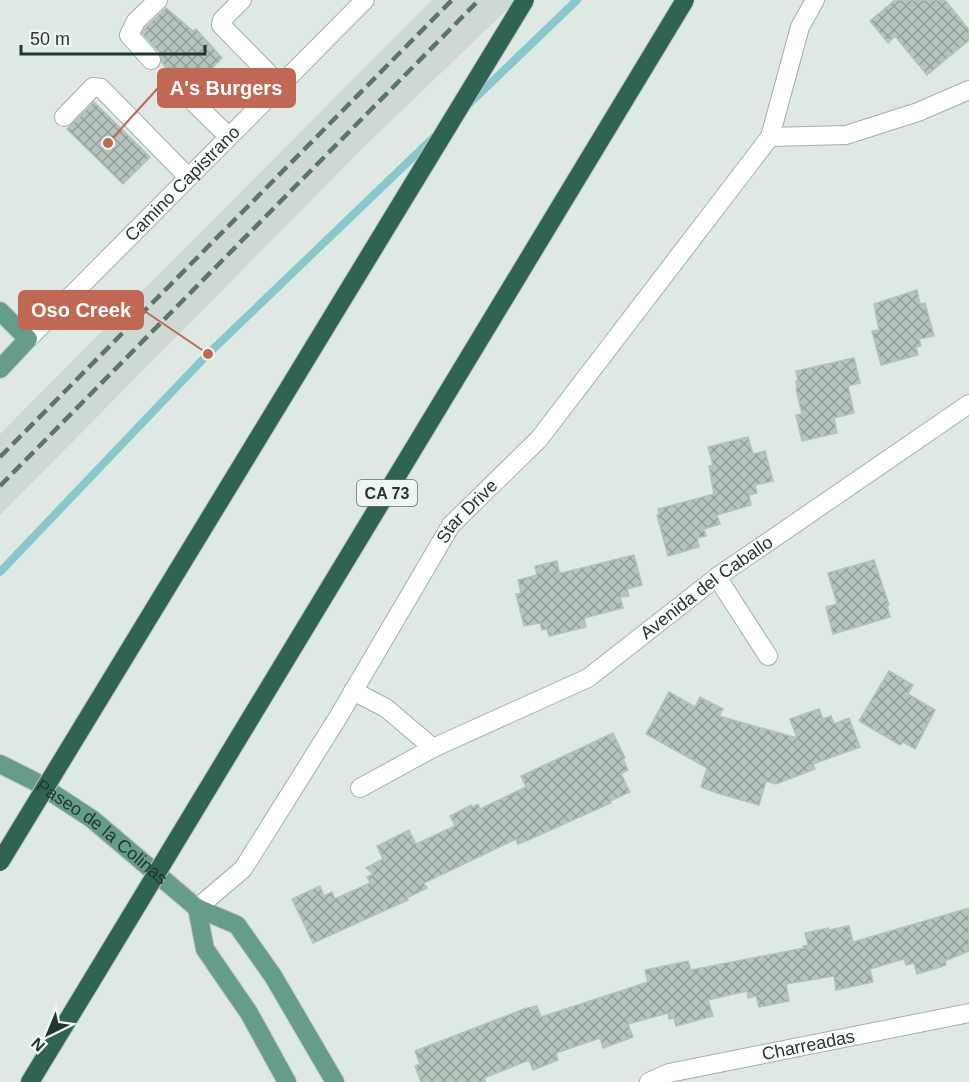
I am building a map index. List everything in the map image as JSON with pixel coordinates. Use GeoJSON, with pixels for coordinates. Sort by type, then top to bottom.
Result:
{"type":"FeatureCollection","features":[{"type":"Feature","properties":{"kind":"highway"},"geometry":{"type":"LineString","coordinates":[[0,862],[525,0]]}},
{"type":"Feature","properties":{"kind":"highway","name":"CA 73"},"geometry":{"type":"LineString","coordinates":[[30,1082],[686,0]]}},
{"type":"Feature","properties":{"kind":"main road"},"geometry":{"type":"LineString","coordinates":[[0,311],[28,339]]}},
{"type":"Feature","properties":{"kind":"main road","name":"Camino Capistrano"},"geometry":{"type":"LineString","coordinates":[[0,369],[28,339]]}},
{"type":"Feature","properties":{"kind":"main road","name":"Paseo de la Colinas"},"geometry":{"type":"LineString","coordinates":[[0,764],[34,781],[92,819],[197,908],[237,925],[273,976],[335,1082]]}},
{"type":"Feature","properties":{"kind":"main road"},"geometry":{"type":"LineString","coordinates":[[197,908],[205,949],[249,1013],[287,1082]]}},
{"type":"Feature","properties":{"kind":"street"},"geometry":{"type":"LineString","coordinates":[[151,60],[129,35],[136,21],[158,0]]}},
{"type":"Feature","properties":{"kind":"street"},"geometry":{"type":"LineString","coordinates":[[242,0],[222,20],[221,25],[280,85]]}},
{"type":"Feature","properties":{"kind":"street","name":"Camino Capistrano"},"geometry":{"type":"LineString","coordinates":[[28,339],[365,0]]}},
{"type":"Feature","properties":{"kind":"street"},"geometry":{"type":"LineString","coordinates":[[815,0],[800,27],[770,137],[846,135],[918,112],[969,90]]}},
{"type":"Feature","properties":{"kind":"street"},"geometry":{"type":"LineString","coordinates":[[168,77],[228,136]]}},
{"type":"Feature","properties":{"kind":"street"},"geometry":{"type":"LineString","coordinates":[[64,117],[93,87],[101,88],[188,177]]}},
{"type":"Feature","properties":{"kind":"street","name":"Star Drive"},"geometry":{"type":"LineString","coordinates":[[197,908],[243,869],[353,691],[451,525],[539,439],[770,137]]}},
{"type":"Feature","properties":{"kind":"street","name":"Avenida del Caballo"},"geometry":{"type":"LineString","coordinates":[[360,788],[433,748],[588,678],[717,577],[969,404]]}},
{"type":"Feature","properties":{"kind":"street"},"geometry":{"type":"LineString","coordinates":[[717,577],[768,656]]}},
{"type":"Feature","properties":{"kind":"street"},"geometry":{"type":"LineString","coordinates":[[353,691],[387,708],[433,748]]}},
{"type":"Feature","properties":{"kind":"street","name":"Charreadas"},"geometry":{"type":"LineString","coordinates":[[649,1082],[669,1073],[969,1013]]}},
{"type":"Feature","properties":{"kind":"shaded area"},"geometry":{"type":"Polygon","coordinates":[[[432,0],[517,0],[367,144],[0,515],[0,434],[432,0]]]}},
{"type":"Feature","properties":{"kind":"building"},"geometry":{"type":"Polygon","coordinates":[[[895,0],[945,0],[969,30],[969,40],[927,75],[895,36],[888,43],[870,21],[895,0]]]}},
{"type":"Feature","properties":{"kind":"building"},"geometry":{"type":"Polygon","coordinates":[[[166,8],[193,31],[196,29],[222,58],[194,87],[175,69],[162,63],[160,53],[142,33],[166,8]]]}},
{"type":"Feature","properties":{"kind":"building"},"geometry":{"type":"Polygon","coordinates":[[[94,102],[150,157],[123,184],[67,129],[94,102]]]}},
{"type":"Feature","properties":{"kind":"building"},"geometry":{"type":"Polygon","coordinates":[[[917,290],[920,304],[925,303],[934,336],[919,339],[921,346],[916,347],[918,355],[881,365],[872,331],[879,330],[874,304],[917,290]]]}},
{"type":"Feature","properties":{"kind":"building"},"geometry":{"type":"Polygon","coordinates":[[[854,358],[860,383],[848,386],[854,413],[834,418],[837,433],[802,441],[796,415],[802,414],[796,389],[796,381],[798,381],[796,371],[854,358]]]}},
{"type":"Feature","properties":{"kind":"building"},"geometry":{"type":"Polygon","coordinates":[[[748,437],[753,454],[765,451],[773,481],[755,485],[757,493],[749,495],[751,505],[717,515],[720,524],[704,529],[706,536],[697,538],[699,547],[668,556],[657,515],[659,515],[658,509],[714,494],[709,466],[713,465],[708,447],[748,437]]]}},
{"type":"Feature","properties":{"kind":"building"},"geometry":{"type":"Polygon","coordinates":[[[634,555],[642,585],[627,589],[629,596],[620,597],[623,608],[584,618],[586,627],[549,636],[547,629],[542,630],[540,623],[524,626],[516,594],[521,593],[518,580],[537,575],[535,566],[557,561],[559,572],[562,573],[634,555]]]}},
{"type":"Feature","properties":{"kind":"building"},"geometry":{"type":"Polygon","coordinates":[[[874,560],[889,605],[887,605],[890,617],[833,634],[826,607],[837,604],[828,573],[874,560]]]}},
{"type":"Feature","properties":{"kind":"building"},"geometry":{"type":"Polygon","coordinates":[[[889,671],[913,685],[908,694],[935,710],[915,749],[903,742],[900,745],[859,721],[889,671]]]}},
{"type":"Feature","properties":{"kind":"building"},"geometry":{"type":"Polygon","coordinates":[[[669,692],[695,707],[700,697],[723,709],[719,716],[797,738],[790,719],[819,709],[823,719],[831,716],[834,724],[849,718],[860,747],[813,764],[815,769],[776,784],[766,781],[759,805],[717,793],[701,787],[707,768],[646,734],[669,692]]]}},
{"type":"Feature","properties":{"kind":"building"},"geometry":{"type":"Polygon","coordinates":[[[613,733],[625,758],[623,759],[628,770],[621,774],[630,792],[610,801],[611,803],[526,841],[518,844],[516,839],[424,883],[427,888],[407,898],[408,900],[313,943],[292,899],[320,886],[324,896],[332,892],[335,899],[370,883],[367,877],[373,874],[366,868],[383,859],[377,846],[409,830],[416,844],[455,826],[450,816],[471,805],[472,807],[478,804],[480,809],[526,787],[521,776],[613,733]]]}},
{"type":"Feature","properties":{"kind":"building"},"geometry":{"type":"Polygon","coordinates":[[[969,908],[969,951],[945,961],[946,965],[917,974],[914,963],[906,965],[904,959],[870,969],[873,982],[836,990],[834,976],[786,984],[789,1001],[759,1007],[756,996],[748,998],[747,991],[708,1000],[713,1016],[676,1026],[674,1018],[669,1019],[668,1013],[628,1024],[633,1037],[603,1048],[600,1038],[556,1053],[558,1060],[533,1070],[529,1060],[484,1078],[486,1082],[421,1082],[415,1066],[420,1064],[415,1051],[524,1009],[537,1006],[541,1017],[648,982],[645,970],[688,961],[691,970],[804,948],[803,946],[808,945],[805,933],[828,928],[829,930],[849,926],[853,942],[969,908]]]}},
{"type":"Feature","properties":{"kind":"waterway"},"geometry":{"type":"LineString","coordinates":[[470,103],[577,0]]}},
{"type":"Feature","properties":{"kind":"waterway"},"geometry":{"type":"LineString","coordinates":[[0,572],[208,354],[433,138]]}},
{"type":"Feature","properties":{"kind":"railway"},"geometry":{"type":"LineString","coordinates":[[0,457],[452,0]]}},
{"type":"Feature","properties":{"kind":"railway"},"geometry":{"type":"LineString","coordinates":[[0,486],[479,0]]}},
{"type":"Feature","properties":{"kind":"place","name":"A's Burgers"},"geometry":{"type":"Point","coordinates":[108,143]}},
{"type":"Feature","properties":{"kind":"place","name":"Oso Creek"},"geometry":{"type":"Point","coordinates":[208,354]}}]}
